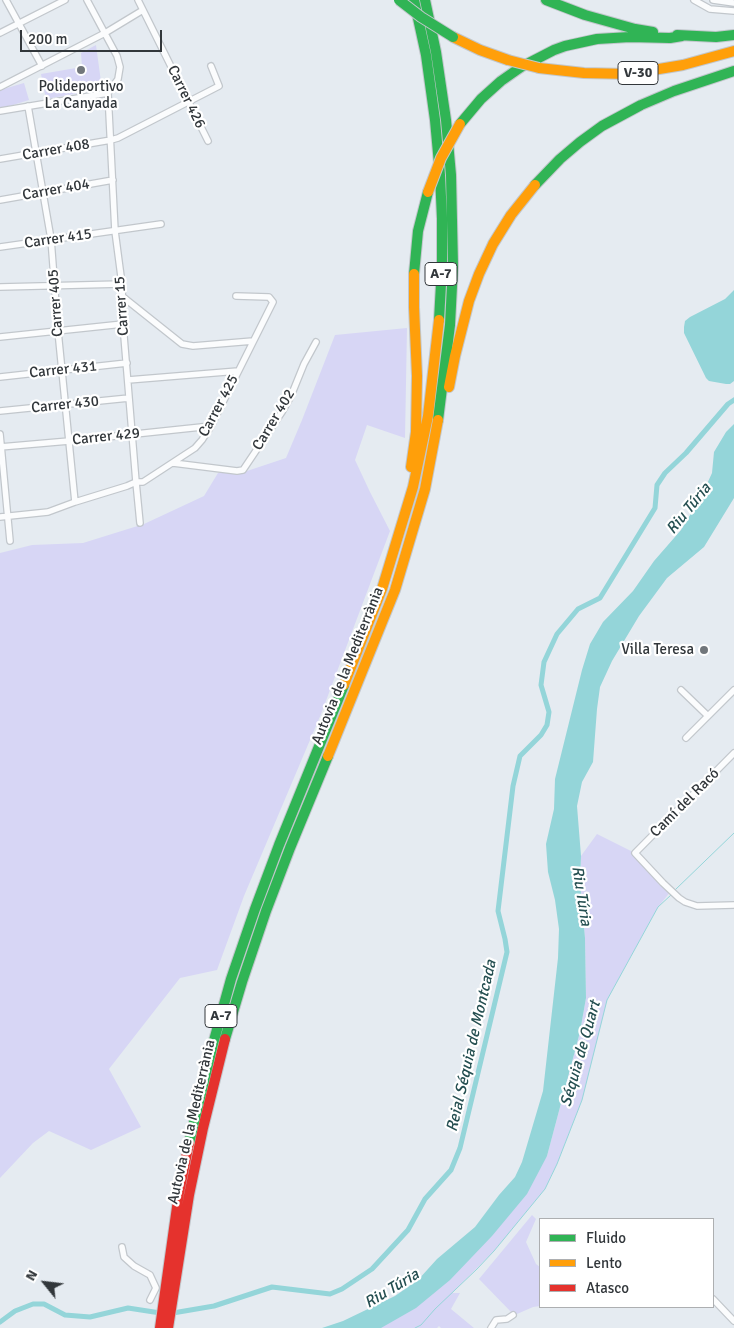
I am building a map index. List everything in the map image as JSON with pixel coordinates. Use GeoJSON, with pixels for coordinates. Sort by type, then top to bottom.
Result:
{"type":"FeatureCollection","features":[{"type":"Feature","properties":{"kind":"highway","name":"V-30"},"geometry":{"type":"LineString","coordinates":[[399,0],[421,17],[453,37],[480,50],[539,68],[584,73],[628,74],[683,65],[734,51]]}},
{"type":"Feature","properties":{"kind":"highway","name":"Autovia de la Mediterrània"},"geometry":{"type":"LineString","coordinates":[[168,1328],[179,1193],[193,1125],[231,979],[279,845],[366,632],[396,546],[413,487],[428,416],[439,324],[442,219],[435,120],[426,55],[414,0]]}},
{"type":"Feature","properties":{"kind":"highway","name":"Autovia de la Mediterrània"},"geometry":{"type":"LineString","coordinates":[[160,1328],[203,1128],[223,1047],[242,982],[290,848],[358,685],[395,590],[425,489],[437,431],[450,326],[452,266],[451,175],[446,120],[436,52],[425,0]]}},
{"type":"Feature","properties":{"kind":"highway"},"geometry":{"type":"LineString","coordinates":[[546,0],[585,15],[635,29],[682,36],[716,37],[734,35]]}},
{"type":"Feature","properties":{"kind":"highway"},"geometry":{"type":"LineString","coordinates":[[396,546],[394,538],[408,486],[416,432],[417,376],[414,276],[418,232],[428,192],[441,158],[455,132],[465,117],[485,95],[533,60],[554,50],[598,39],[630,37],[670,38],[682,36]]}},
{"type":"Feature","properties":{"kind":"highway"},"geometry":{"type":"LineString","coordinates":[[437,431],[442,421],[455,356],[469,301],[479,274],[493,244],[511,215],[531,190],[560,159],[602,126],[641,105],[674,91],[734,71]]}},
{"type":"Feature","properties":{"kind":"street"},"geometry":{"type":"LineString","coordinates":[[6,0],[42,66]]}},
{"type":"Feature","properties":{"kind":"street"},"geometry":{"type":"LineString","coordinates":[[0,33],[65,0]]}},
{"type":"Feature","properties":{"kind":"street"},"geometry":{"type":"LineString","coordinates":[[0,111],[108,92],[118,80],[120,68],[117,56],[87,0]]}},
{"type":"Feature","properties":{"kind":"street","name":"Carrer 426"},"geometry":{"type":"LineString","coordinates":[[138,0],[208,141]]}},
{"type":"Feature","properties":{"kind":"street"},"geometry":{"type":"LineString","coordinates":[[694,0],[710,9],[734,11]]}},
{"type":"Feature","properties":{"kind":"street"},"geometry":{"type":"LineString","coordinates":[[713,0],[734,3]]}},
{"type":"Feature","properties":{"kind":"street"},"geometry":{"type":"LineString","coordinates":[[0,87],[104,33],[143,10]]}},
{"type":"Feature","properties":{"kind":"street","name":"Carrer 408"},"geometry":{"type":"LineString","coordinates":[[0,159],[111,140],[219,86],[211,66]]}},
{"type":"Feature","properties":{"kind":"street","name":"Carrer 15"},"geometry":{"type":"LineString","coordinates":[[108,92],[115,231],[122,284],[123,324],[140,523]]}},
{"type":"Feature","properties":{"kind":"street","name":"Carrer 405"},"geometry":{"type":"LineString","coordinates":[[28,106],[51,239],[74,502]]}},
{"type":"Feature","properties":{"kind":"street","name":"Carrer 404"},"geometry":{"type":"LineString","coordinates":[[0,200],[113,180]]}},
{"type":"Feature","properties":{"kind":"street","name":"Carrer 415"},"geometry":{"type":"LineString","coordinates":[[0,247],[161,224]]}},
{"type":"Feature","properties":{"kind":"street"},"geometry":{"type":"LineString","coordinates":[[0,287],[122,284]]}},
{"type":"Feature","properties":{"kind":"street","name":"Carrer 425"},"geometry":{"type":"LineString","coordinates":[[136,482],[143,482],[195,448],[212,426],[273,302],[269,297],[236,296]]}},
{"type":"Feature","properties":{"kind":"street"},"geometry":{"type":"LineString","coordinates":[[123,297],[182,344],[192,346],[253,341]]}},
{"type":"Feature","properties":{"kind":"street"},"geometry":{"type":"LineString","coordinates":[[0,337],[123,324]]}},
{"type":"Feature","properties":{"kind":"street","name":"Carrer 402"},"geometry":{"type":"LineString","coordinates":[[173,463],[237,471],[243,470],[282,412],[316,342]]}},
{"type":"Feature","properties":{"kind":"street","name":"Carrer 431"},"geometry":{"type":"LineString","coordinates":[[0,376],[127,363]]}},
{"type":"Feature","properties":{"kind":"street"},"geometry":{"type":"LineString","coordinates":[[128,380],[238,371]]}},
{"type":"Feature","properties":{"kind":"street","name":"Carrer 430"},"geometry":{"type":"LineString","coordinates":[[0,411],[129,398]]}},
{"type":"Feature","properties":{"kind":"street","name":"Carrer 429"},"geometry":{"type":"LineString","coordinates":[[0,447],[212,426]]}},
{"type":"Feature","properties":{"kind":"street"},"geometry":{"type":"LineString","coordinates":[[0,434],[2,482],[10,541]]}},
{"type":"Feature","properties":{"kind":"street"},"geometry":{"type":"LineString","coordinates":[[0,516],[48,512],[136,482]]}},
{"type":"Feature","properties":{"kind":"street"},"geometry":{"type":"LineString","coordinates":[[681,690],[708,716]]}},
{"type":"Feature","properties":{"kind":"street"},"geometry":{"type":"LineString","coordinates":[[686,738],[734,690]]}},
{"type":"Feature","properties":{"kind":"street","name":"Camí del Racó"},"geometry":{"type":"LineString","coordinates":[[734,753],[635,853],[671,891],[688,904],[697,906],[734,905]]}},
{"type":"Feature","properties":{"kind":"street"},"geometry":{"type":"LineString","coordinates":[[122,1247],[124,1257],[134,1266],[150,1275],[156,1288],[150,1300]]}},
{"type":"Feature","properties":{"kind":"street"},"geometry":{"type":"LineString","coordinates":[[714,1300],[734,1321]]}},
{"type":"Feature","properties":{"kind":"street"},"geometry":{"type":"LineString","coordinates":[[491,1328],[496,1320],[507,1319],[513,1315]]}},
{"type":"Feature","properties":{"kind":"shaded area","name":"Polideportivo La Canyada"},"geometry":{"type":"Polygon","coordinates":[[[96,45],[102,89],[46,99],[41,74],[82,67],[81,53],[96,45]]]}},
{"type":"Feature","properties":{"kind":"shaded area"},"geometry":{"type":"Polygon","coordinates":[[[24,83],[29,100],[0,109],[0,90],[24,83]]]}},
{"type":"Feature","properties":{"kind":"shaded area"},"geometry":{"type":"Polygon","coordinates":[[[407,328],[405,438],[367,425],[355,460],[390,531],[321,714],[244,896],[217,970],[180,978],[109,1069],[141,1127],[91,1150],[49,1131],[33,1143],[0,1178],[0,553],[32,545],[83,543],[144,524],[204,496],[218,473],[244,472],[286,458],[335,335],[407,328]]]}},
{"type":"Feature","properties":{"kind":"shaded area"},"geometry":{"type":"Polygon","coordinates":[[[597,834],[635,853],[671,891],[658,907],[607,1000],[582,1100],[557,1164],[545,1189],[494,1251],[452,1293],[460,1293],[451,1309],[474,1328],[441,1328],[439,1326],[437,1328],[378,1328],[547,1156],[580,1032],[586,998],[585,938],[580,883],[581,856],[597,834]]]}},
{"type":"Feature","properties":{"kind":"shaded area"},"geometry":{"type":"Polygon","coordinates":[[[532,1215],[536,1219],[526,1242],[536,1264],[539,1266],[539,1306],[513,1314],[479,1279],[532,1215]]]}},
{"type":"Feature","properties":{"kind":"water"},"geometry":{"type":"Polygon","coordinates":[[[734,290],[734,381],[726,384],[709,381],[684,333],[685,321],[725,299],[734,290]]]}},
{"type":"Feature","properties":{"kind":"water","name":"Riu Túria"},"geometry":{"type":"Polygon","coordinates":[[[734,424],[734,498],[704,547],[667,578],[639,616],[612,661],[600,687],[593,762],[582,782],[577,806],[581,856],[580,883],[585,938],[586,998],[580,1032],[547,1156],[527,1194],[492,1236],[450,1280],[416,1308],[381,1328],[322,1328],[343,1321],[395,1296],[418,1280],[437,1259],[475,1227],[515,1177],[522,1162],[543,1091],[558,958],[559,929],[555,900],[548,872],[546,844],[554,809],[555,779],[582,670],[590,644],[603,622],[633,591],[654,561],[681,530],[701,497],[712,473],[714,452],[726,432],[734,424]]]}},
{"type":"Feature","properties":{"kind":"waterway","name":"Reial Séquia de Montcada"},"geometry":{"type":"LineString","coordinates":[[0,1322],[15,1311],[33,1304],[44,1304],[65,1315],[90,1317],[128,1308],[167,1314],[214,1306],[272,1287],[330,1294],[342,1289],[372,1269],[408,1230],[425,1199],[451,1170],[460,1148],[507,952],[498,911],[513,786],[520,756],[541,735],[547,725],[549,712],[541,685],[544,662],[557,634],[578,609],[600,598],[655,508],[657,485],[665,473],[686,453],[728,404],[734,400]]}},
{"type":"Feature","properties":{"kind":"waterway","name":"Séquia de Quart"},"geometry":{"type":"LineString","coordinates":[[675,890],[734,833]]}},
{"type":"Feature","properties":{"kind":"waterway","name":"Séquia de Quart"},"geometry":{"type":"LineString","coordinates":[[415,1328],[421,1325],[494,1251],[545,1189],[582,1100],[607,1000],[658,907],[671,895]]}},
{"type":"Feature","properties":{"kind":"traffic: fast"},"geometry":{"type":"LineString","coordinates":[[399,0],[421,17],[453,37]]}},
{"type":"Feature","properties":{"kind":"traffic: fast"},"geometry":{"type":"LineString","coordinates":[[414,0],[426,55],[440,175],[442,266],[439,320]]}},
{"type":"Feature","properties":{"kind":"traffic: fast"},"geometry":{"type":"LineString","coordinates":[[425,0],[436,52],[446,120],[451,175],[453,266],[450,325],[438,420]]}},
{"type":"Feature","properties":{"kind":"traffic: fast"},"geometry":{"type":"LineString","coordinates":[[546,0],[585,15],[653,32]]}},
{"type":"Feature","properties":{"kind":"traffic: fast"},"geometry":{"type":"LineString","coordinates":[[677,35],[716,37],[734,35]]}},
{"type":"Feature","properties":{"kind":"traffic: fast"},"geometry":{"type":"LineString","coordinates":[[460,124],[481,99],[501,81],[521,67],[554,50],[597,39],[630,37],[670,38],[682,36]]}},
{"type":"Feature","properties":{"kind":"traffic: fast"},"geometry":{"type":"LineString","coordinates":[[535,185],[560,159],[602,126],[641,105],[674,91],[734,71]]}},
{"type":"Feature","properties":{"kind":"traffic: fast"},"geometry":{"type":"LineString","coordinates":[[414,274],[418,231],[428,192]]}},
{"type":"Feature","properties":{"kind":"traffic: fast"},"geometry":{"type":"LineString","coordinates":[[189,1143],[231,979],[279,845],[344,685]]}},
{"type":"Feature","properties":{"kind":"traffic: fast"},"geometry":{"type":"LineString","coordinates":[[225,1039],[266,911],[328,756]]}},
{"type":"Feature","properties":{"kind":"traffic: slow"},"geometry":{"type":"LineString","coordinates":[[453,37],[480,50],[508,60]]}},
{"type":"Feature","properties":{"kind":"traffic: slow"},"geometry":{"type":"LineString","coordinates":[[539,68],[584,73],[629,74],[683,65],[734,51]]}},
{"type":"Feature","properties":{"kind":"traffic: slow"},"geometry":{"type":"LineString","coordinates":[[508,60],[539,68]]}},
{"type":"Feature","properties":{"kind":"traffic: slow"},"geometry":{"type":"LineString","coordinates":[[428,192],[441,158],[460,124]]}},
{"type":"Feature","properties":{"kind":"traffic: slow"},"geometry":{"type":"LineString","coordinates":[[449,387],[469,301],[479,274],[493,244],[511,215],[535,185]]}},
{"type":"Feature","properties":{"kind":"traffic: slow"},"geometry":{"type":"LineString","coordinates":[[411,467],[416,432],[417,376],[414,274]]}},
{"type":"Feature","properties":{"kind":"traffic: slow"},"geometry":{"type":"LineString","coordinates":[[344,685],[382,589],[413,487],[428,416],[439,320]]}},
{"type":"Feature","properties":{"kind":"traffic: slow"},"geometry":{"type":"LineString","coordinates":[[328,756],[395,590],[425,489],[438,420]]}},
{"type":"Feature","properties":{"kind":"traffic: jam"},"geometry":{"type":"LineString","coordinates":[[168,1328],[189,1195],[225,1039]]}},
{"type":"Feature","properties":{"kind":"traffic: jam"},"geometry":{"type":"LineString","coordinates":[[160,1328],[179,1193],[189,1143]]}},
{"type":"Feature","properties":{"kind":"place","name":"Polideportivo La Canyada"},"geometry":{"type":"Point","coordinates":[81,70]}},
{"type":"Feature","properties":{"kind":"place","name":"Villa Teresa"},"geometry":{"type":"Point","coordinates":[704,650]}}]}
